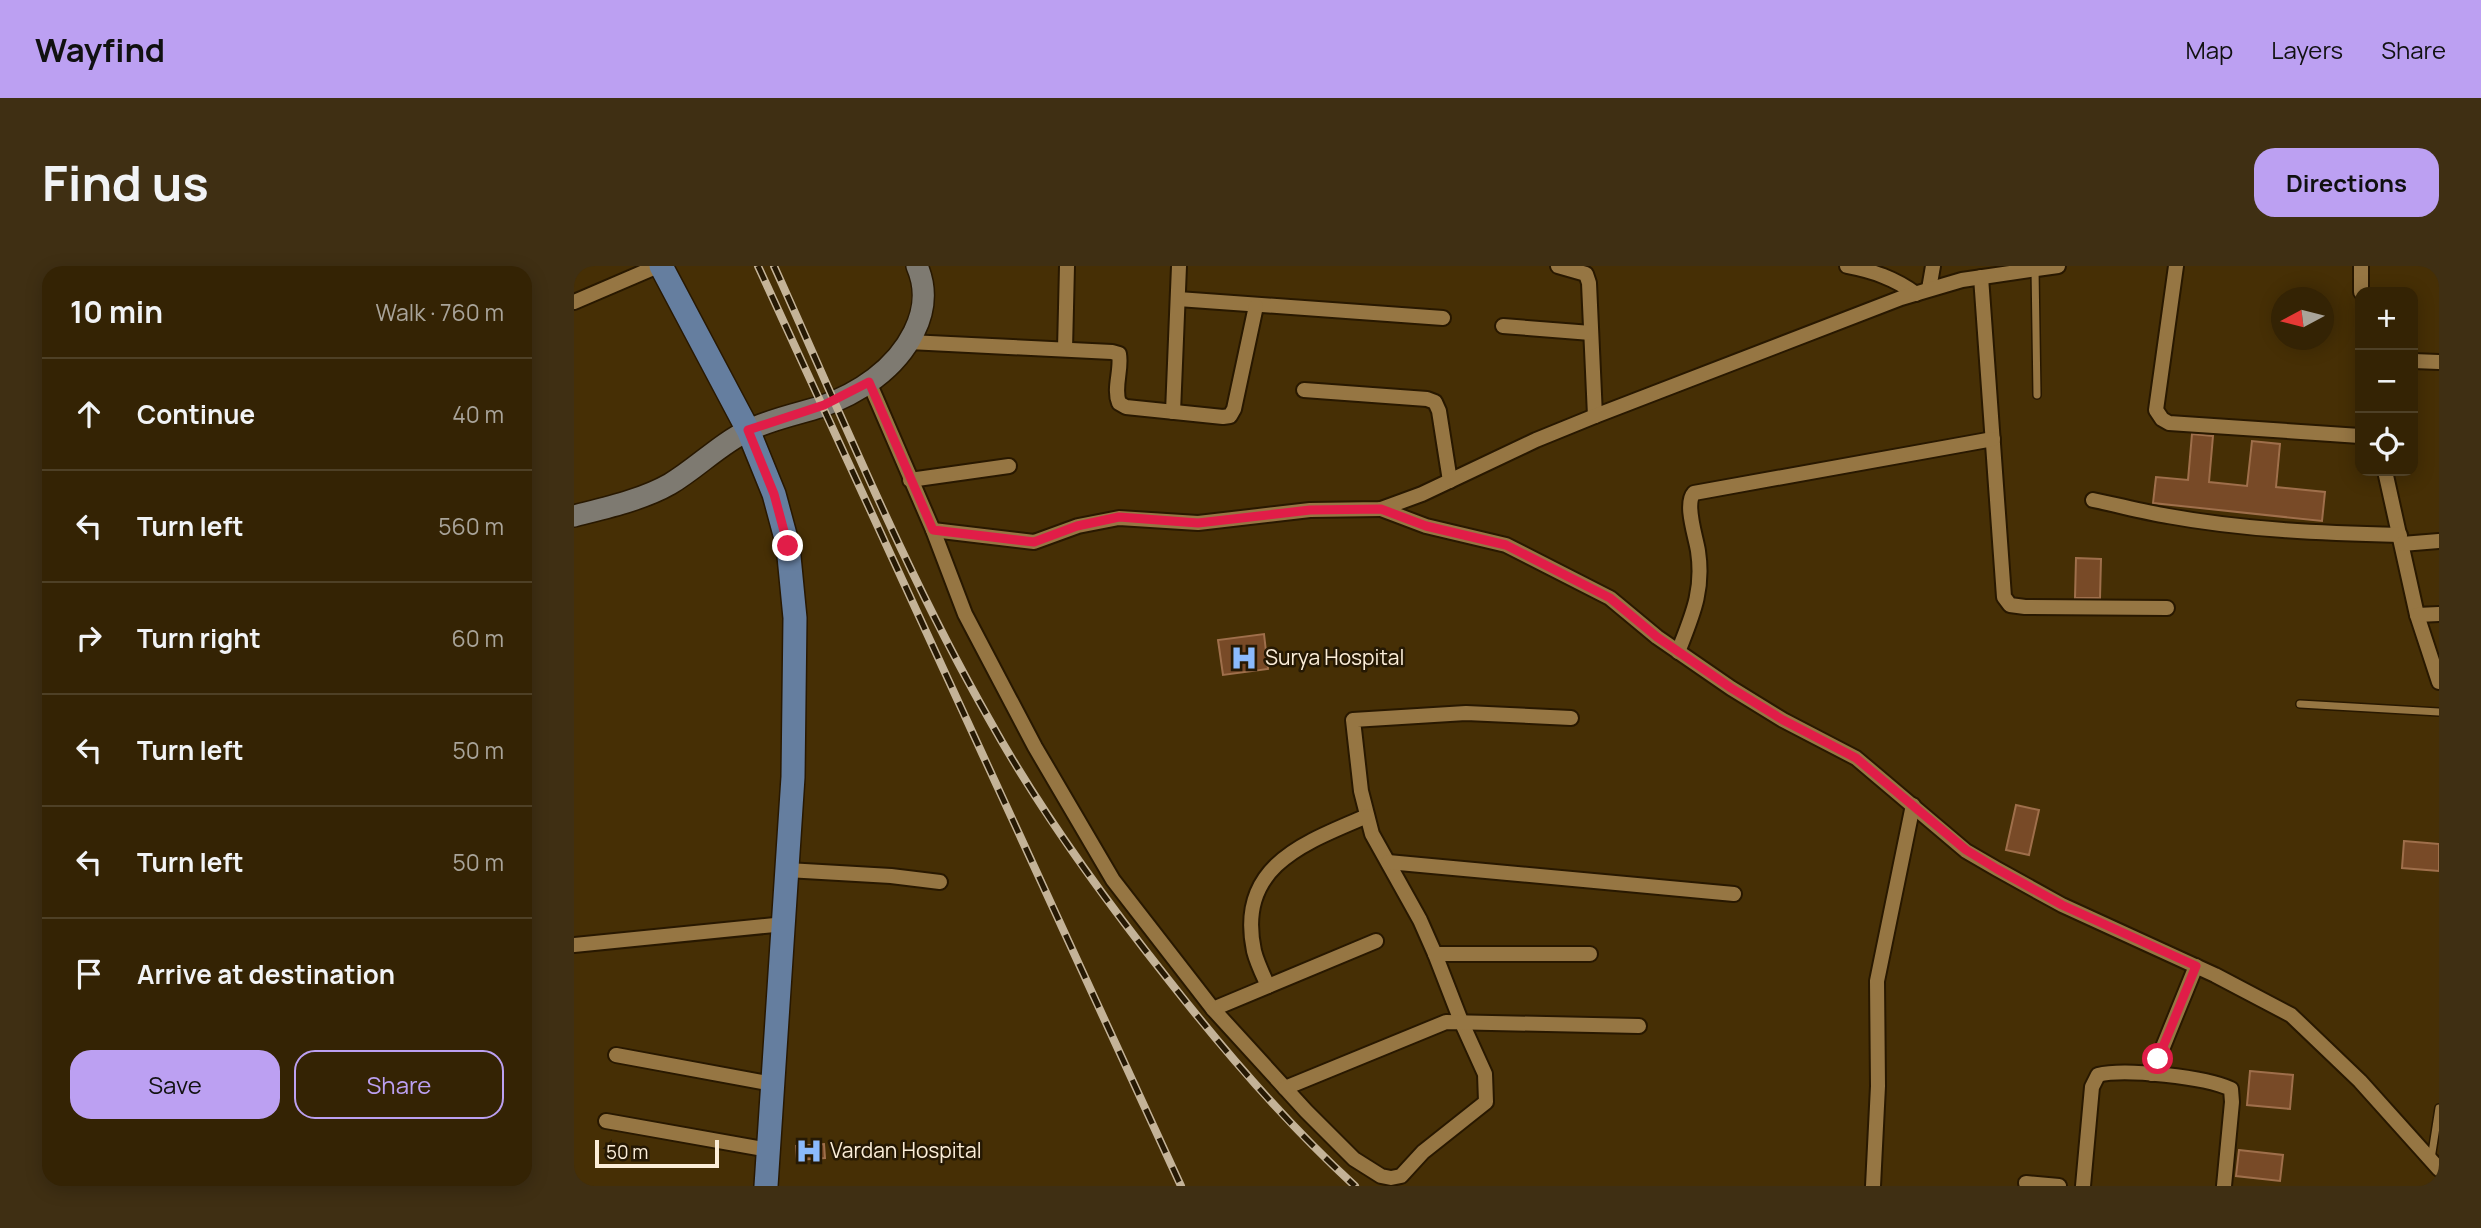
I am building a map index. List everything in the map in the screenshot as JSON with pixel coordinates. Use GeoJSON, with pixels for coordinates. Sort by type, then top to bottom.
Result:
{"type":"FeatureCollection","features":[{"type":"Feature","properties":{"kind":"main road"},"geometry":{"type":"LineString","coordinates":[[660,266],[748,430],[774,494],[788,546],[795,618],[793,777],[766,1186]]}},
{"type":"Feature","properties":{"kind":"street"},"geometry":{"type":"LineString","coordinates":[[574,302],[660,266]]}},
{"type":"Feature","properties":{"kind":"street"},"geometry":{"type":"LineString","coordinates":[[574,516],[629,500],[669,484],[748,430],[824,405],[869,382],[893,364],[909,342],[923,308],[924,288],[917,266]]}},
{"type":"Feature","properties":{"kind":"street"},"geometry":{"type":"LineString","coordinates":[[1065,349],[1067,266]]}},
{"type":"Feature","properties":{"kind":"street"},"geometry":{"type":"LineString","coordinates":[[1173,412],[1179,266]]}},
{"type":"Feature","properties":{"kind":"street"},"geometry":{"type":"LineString","coordinates":[[1558,266],[1586,274],[1589,283],[1595,416]]}},
{"type":"Feature","properties":{"kind":"street"},"geometry":{"type":"LineString","coordinates":[[1847,266],[1870,270],[1923,291]]}},
{"type":"Feature","properties":{"kind":"street"},"geometry":{"type":"LineString","coordinates":[[1923,291],[1933,266]]}},
{"type":"Feature","properties":{"kind":"street"},"geometry":{"type":"LineString","coordinates":[[933,530],[1034,542],[1077,526],[1119,517],[1198,523],[1310,510],[1381,509],[1422,494],[1595,416],[1923,291],[1981,277],[2058,266]]}},
{"type":"Feature","properties":{"kind":"street"},"geometry":{"type":"LineString","coordinates":[[2176,266],[2156,410],[2162,419],[2169,423],[2355,436]]}},
{"type":"Feature","properties":{"kind":"street"},"geometry":{"type":"LineString","coordinates":[[2361,266],[2361,287]]}},
{"type":"Feature","properties":{"kind":"street"},"geometry":{"type":"LineString","coordinates":[[1981,277],[2004,597],[2010,605],[2025,607],[2168,608]]}},
{"type":"Feature","properties":{"kind":"street"},"geometry":{"type":"LineString","coordinates":[[1178,299],[1443,317]]}},
{"type":"Feature","properties":{"kind":"street"},"geometry":{"type":"LineString","coordinates":[[909,342],[1112,352],[1119,354],[1116,397],[1119,403],[1126,407],[1230,416],[1234,409],[1256,306]]}},
{"type":"Feature","properties":{"kind":"street"},"geometry":{"type":"LineString","coordinates":[[1503,326],[1591,333]]}},
{"type":"Feature","properties":{"kind":"street"},"geometry":{"type":"LineString","coordinates":[[2418,361],[2439,362]]}},
{"type":"Feature","properties":{"kind":"street"},"geometry":{"type":"LineString","coordinates":[[869,382],[933,530],[965,614],[1035,747],[1113,880],[1213,1009],[1354,1159],[1381,1176],[1401,1176],[1423,1152],[1486,1102],[1485,1074],[1420,920],[1372,834],[1361,790],[1353,720],[1466,713],[1572,718]]}},
{"type":"Feature","properties":{"kind":"street"},"geometry":{"type":"LineString","coordinates":[[1304,390],[1426,399],[1435,402],[1439,411],[1450,481]]}},
{"type":"Feature","properties":{"kind":"street"},"geometry":{"type":"LineString","coordinates":[[1678,652],[1700,590],[1698,551],[1689,502],[1694,493],[1993,439]]}},
{"type":"Feature","properties":{"kind":"street"},"geometry":{"type":"LineString","coordinates":[[910,480],[1009,466]]}},
{"type":"Feature","properties":{"kind":"street"},"geometry":{"type":"LineString","coordinates":[[2386,476],[2417,615],[2439,682]]}},
{"type":"Feature","properties":{"kind":"street"},"geometry":{"type":"LineString","coordinates":[[2093,500],[2168,516],[2242,525],[2439,541]]}},
{"type":"Feature","properties":{"kind":"street"},"geometry":{"type":"LineString","coordinates":[[1381,509],[1426,526],[1506,545],[1610,598],[1678,652],[1783,720],[1856,758],[1966,850],[1997,869],[2062,905],[2196,966],[2291,1015],[2360,1080],[2435,1165]]}},
{"type":"Feature","properties":{"kind":"street"},"geometry":{"type":"LineString","coordinates":[[2417,615],[2439,614]]}},
{"type":"Feature","properties":{"kind":"street"},"geometry":{"type":"LineString","coordinates":[[1872,1186],[1878,1086],[1877,981],[1913,805]]}},
{"type":"Feature","properties":{"kind":"street"},"geometry":{"type":"LineString","coordinates":[[1268,986],[1254,952],[1251,929],[1254,901],[1267,873],[1290,853],[1367,816]]}},
{"type":"Feature","properties":{"kind":"street"},"geometry":{"type":"LineString","coordinates":[[1388,862],[1734,894]]}},
{"type":"Feature","properties":{"kind":"street"},"geometry":{"type":"LineString","coordinates":[[787,870],[891,876],[940,882]]}},
{"type":"Feature","properties":{"kind":"street"},"geometry":{"type":"LineString","coordinates":[[574,945],[785,924]]}},
{"type":"Feature","properties":{"kind":"street"},"geometry":{"type":"LineString","coordinates":[[1213,1009],[1376,941]]}},
{"type":"Feature","properties":{"kind":"street"},"geometry":{"type":"LineString","coordinates":[[1436,954],[1590,954]]}},
{"type":"Feature","properties":{"kind":"street"},"geometry":{"type":"LineString","coordinates":[[2152,1074],[2196,966]]}},
{"type":"Feature","properties":{"kind":"street"},"geometry":{"type":"LineString","coordinates":[[1285,1088],[1446,1022],[1639,1026]]}},
{"type":"Feature","properties":{"kind":"street"},"geometry":{"type":"LineString","coordinates":[[616,1055],[773,1084]]}},
{"type":"Feature","properties":{"kind":"street"},"geometry":{"type":"LineString","coordinates":[[2083,1186],[2092,1087],[2098,1075],[2105,1073],[2152,1074],[2219,1083],[2231,1089],[2224,1186]]}},
{"type":"Feature","properties":{"kind":"street"},"geometry":{"type":"LineString","coordinates":[[606,1121],[769,1150]]}},
{"type":"Feature","properties":{"kind":"street"},"geometry":{"type":"LineString","coordinates":[[2026,1183],[2059,1186]]}},
{"type":"Feature","properties":{"kind":"lane"},"geometry":{"type":"LineString","coordinates":[[2035,270],[2037,395]]}},
{"type":"Feature","properties":{"kind":"lane"},"geometry":{"type":"LineString","coordinates":[[2300,704],[2402,712],[2439,712]]}},
{"type":"Feature","properties":{"kind":"lane"},"geometry":{"type":"LineString","coordinates":[[2435,1165],[2439,1108]]}},
{"type":"Feature","properties":{"kind":"building"},"geometry":{"type":"Polygon","coordinates":[[[2192,434],[2213,436],[2209,482],[2247,486],[2252,441],[2280,444],[2276,487],[2325,492],[2322,521],[2153,503],[2156,477],[2188,480],[2192,434]]]}},
{"type":"Feature","properties":{"kind":"building"},"geometry":{"type":"Polygon","coordinates":[[[2076,558],[2101,559],[2100,598],[2075,598],[2076,558]]]}},
{"type":"Feature","properties":{"kind":"building"},"geometry":{"type":"Polygon","coordinates":[[[1264,634],[1268,669],[1223,675],[1218,640],[1264,634]]]}},
{"type":"Feature","properties":{"kind":"building"},"geometry":{"type":"Polygon","coordinates":[[[2016,805],[2039,810],[2029,855],[2006,850],[2016,805]]]}},
{"type":"Feature","properties":{"kind":"building"},"geometry":{"type":"Polygon","coordinates":[[[2404,841],[2439,844],[2439,871],[2402,868],[2404,841]]]}},
{"type":"Feature","properties":{"kind":"building"},"geometry":{"type":"Polygon","coordinates":[[[2250,1071],[2293,1075],[2290,1109],[2247,1105],[2250,1071]]]}},
{"type":"Feature","properties":{"kind":"building"},"geometry":{"type":"Polygon","coordinates":[[[824,1144],[825,1158],[797,1160],[796,1146],[824,1144]]]}},
{"type":"Feature","properties":{"kind":"building"},"geometry":{"type":"Polygon","coordinates":[[[2239,1150],[2283,1155],[2280,1181],[2236,1176],[2239,1150]]]}},
{"type":"Feature","properties":{"kind":"railway"},"geometry":{"type":"LineString","coordinates":[[758,266],[1181,1186]]}},
{"type":"Feature","properties":{"kind":"railway"},"geometry":{"type":"LineString","coordinates":[[774,266],[876,495],[930,608],[1029,787],[1096,884],[1211,1033],[1280,1112],[1355,1186]]}},
{"type":"Feature","properties":{"kind":"place","name":"Surya Hospital"},"geometry":{"type":"Point","coordinates":[1244,658]}},
{"type":"Feature","properties":{"kind":"place","name":"Vardan Hospital"},"geometry":{"type":"Point","coordinates":[809,1151]}},
{"type":"Feature","properties":{"kind":"route"},"geometry":{"type":"LineString","coordinates":[[788,546],[774,494],[748,430],[824,405],[869,382],[933,530],[1034,542],[1077,526],[1119,517],[1198,523],[1310,510],[1381,509],[1426,526],[1506,545],[1610,598],[1657,637],[1731,688],[1783,720],[1856,758],[1966,850],[1997,869],[2062,905],[2196,966],[2158,1059]]}}]}
